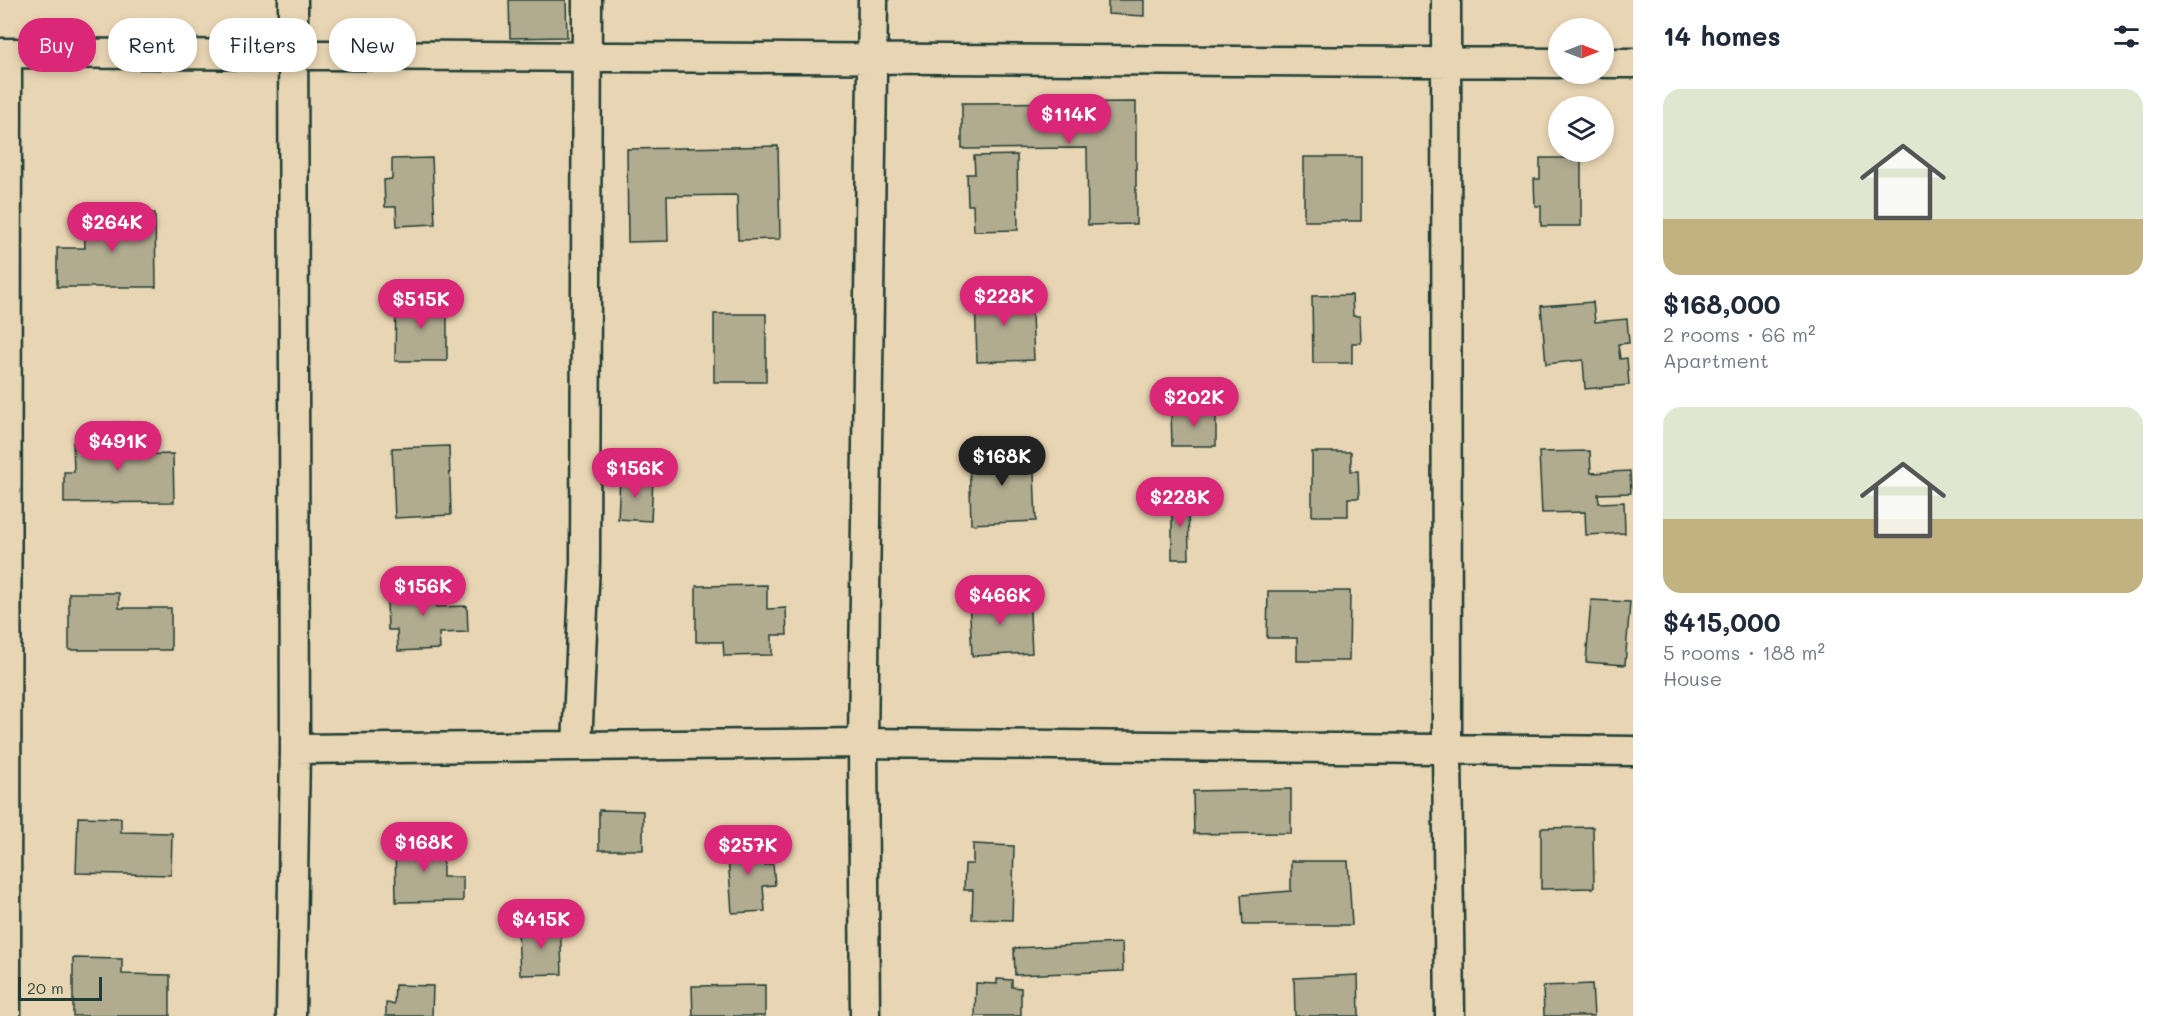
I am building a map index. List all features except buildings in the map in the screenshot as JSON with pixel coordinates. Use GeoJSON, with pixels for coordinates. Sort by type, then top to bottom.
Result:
{"type":"FeatureCollection","features":[{"type":"Feature","properties":{"kind":"street"},"geometry":{"type":"LineString","coordinates":[[293,0],[293,18]]}},
{"type":"Feature","properties":{"kind":"street"},"geometry":{"type":"LineString","coordinates":[[578,746],[585,563],[588,0]]}},
{"type":"Feature","properties":{"kind":"street"},"geometry":{"type":"LineString","coordinates":[[865,1016],[863,743],[873,0]]}},
{"type":"Feature","properties":{"kind":"street"},"geometry":{"type":"LineString","coordinates":[[1446,0],[1447,748],[1450,1016]]}},
{"type":"Feature","properties":{"kind":"street"},"geometry":{"type":"LineString","coordinates":[[6,1016],[4,54],[209,55]]}},
{"type":"Feature","properties":{"kind":"street"},"geometry":{"type":"LineString","coordinates":[[317,55],[1548,63]]}},
{"type":"Feature","properties":{"kind":"street"},"geometry":{"type":"LineString","coordinates":[[1614,63],[1633,63]]}},
{"type":"Feature","properties":{"kind":"street"},"geometry":{"type":"LineString","coordinates":[[291,1016],[295,749],[294,72]]}},
{"type":"Feature","properties":{"kind":"street"},"geometry":{"type":"LineString","coordinates":[[295,749],[863,743],[1633,751]]}}]}
